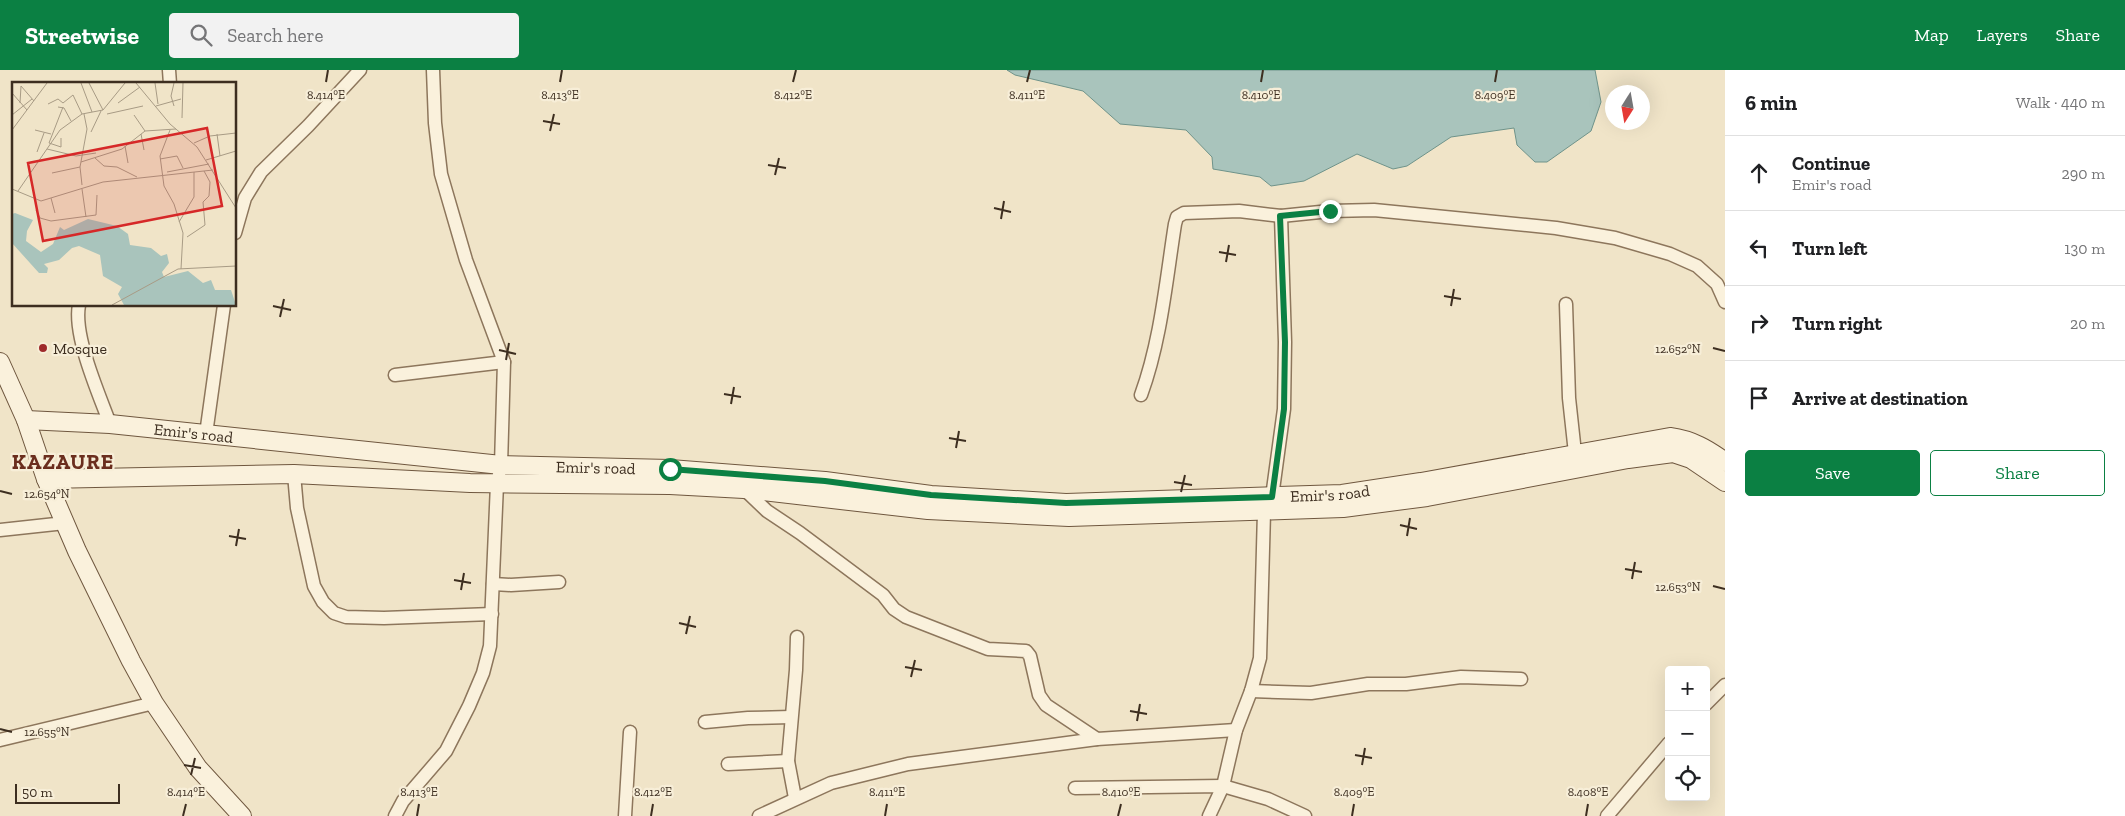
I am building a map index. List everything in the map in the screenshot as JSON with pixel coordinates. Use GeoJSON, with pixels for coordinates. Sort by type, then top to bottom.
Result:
{"type":"FeatureCollection","features":[{"type":"Feature","properties":{"kind":"main road"},"geometry":{"type":"LineString","coordinates":[[0,362],[26,420],[46,479],[122,644],[154,703],[198,768],[242,816]]}},
{"type":"Feature","properties":{"kind":"main road","name":"Emir's road"},"geometry":{"type":"LineString","coordinates":[[26,420],[110,424],[501,465],[670,469],[825,481],[931,495],[1066,503],[1268,505],[1343,508],[1427,497],[1628,459],[1673,453],[1691,459],[1725,482]]}},
{"type":"Feature","properties":{"kind":"main road","name":"Emir's road"},"geometry":{"type":"LineString","coordinates":[[46,479],[294,474],[497,484],[670,485],[744,489],[928,510],[1069,517],[1268,505],[1421,482],[1670,437],[1684,439],[1703,447],[1725,462]]}},
{"type":"Feature","properties":{"kind":"street"},"geometry":{"type":"LineString","coordinates":[[236,230],[245,198],[261,172],[308,126],[360,70]]}},
{"type":"Feature","properties":{"kind":"street"},"geometry":{"type":"LineString","coordinates":[[395,816],[403,801],[446,750],[469,706],[483,672],[490,646],[497,484],[501,465],[504,362],[466,260],[441,174],[435,123],[433,70]]}},
{"type":"Feature","properties":{"kind":"street"},"geometry":{"type":"LineString","coordinates":[[1142,395],[1160,327],[1177,217],[1184,213],[1239,211],[1280,216],[1330,211],[1374,210],[1556,228],[1615,238],[1670,254],[1697,266],[1716,284],[1725,302]]}},
{"type":"Feature","properties":{"kind":"street"},"geometry":{"type":"LineString","coordinates":[[1209,816],[1223,786],[1236,730],[1251,691],[1260,658],[1268,505],[1284,409],[1285,342],[1280,216]]}},
{"type":"Feature","properties":{"kind":"street"},"geometry":{"type":"LineString","coordinates":[[1566,304],[1569,398],[1575,453]]}},
{"type":"Feature","properties":{"kind":"street"},"geometry":{"type":"LineString","coordinates":[[78,306],[76,316],[91,374],[110,424]]}},
{"type":"Feature","properties":{"kind":"street"},"geometry":{"type":"LineString","coordinates":[[206,434],[224,306]]}},
{"type":"Feature","properties":{"kind":"street"},"geometry":{"type":"LineString","coordinates":[[395,375],[504,362]]}},
{"type":"Feature","properties":{"kind":"street"},"geometry":{"type":"LineString","coordinates":[[294,474],[297,508],[314,586],[323,602],[334,613],[346,617],[375,618],[492,614]]}},
{"type":"Feature","properties":{"kind":"street"},"geometry":{"type":"LineString","coordinates":[[744,489],[767,511],[800,533],[883,595],[894,609],[906,616],[988,649],[1026,652],[1030,656],[1039,695],[1046,705],[1097,739]]}},
{"type":"Feature","properties":{"kind":"street"},"geometry":{"type":"LineString","coordinates":[[0,530],[66,523]]}},
{"type":"Feature","properties":{"kind":"street"},"geometry":{"type":"LineString","coordinates":[[493,584],[512,585],[559,582]]}},
{"type":"Feature","properties":{"kind":"street"},"geometry":{"type":"LineString","coordinates":[[794,798],[788,761],[797,637]]}},
{"type":"Feature","properties":{"kind":"street"},"geometry":{"type":"LineString","coordinates":[[1251,691],[1311,692],[1368,684],[1406,684],[1461,677],[1521,679]]}},
{"type":"Feature","properties":{"kind":"street"},"geometry":{"type":"LineString","coordinates":[[1710,700],[1725,685]]}},
{"type":"Feature","properties":{"kind":"street"},"geometry":{"type":"LineString","coordinates":[[0,740],[154,703]]}},
{"type":"Feature","properties":{"kind":"street"},"geometry":{"type":"LineString","coordinates":[[705,722],[791,717]]}},
{"type":"Feature","properties":{"kind":"street"},"geometry":{"type":"LineString","coordinates":[[759,816],[831,782],[908,764],[1097,739],[1236,730]]}},
{"type":"Feature","properties":{"kind":"street"},"geometry":{"type":"LineString","coordinates":[[624,816],[630,732]]}},
{"type":"Feature","properties":{"kind":"street"},"geometry":{"type":"LineString","coordinates":[[1607,816],[1665,748]]}},
{"type":"Feature","properties":{"kind":"street"},"geometry":{"type":"LineString","coordinates":[[728,764],[788,761]]}},
{"type":"Feature","properties":{"kind":"street"},"geometry":{"type":"LineString","coordinates":[[1075,788],[1223,786],[1268,798],[1305,816]]}},
{"type":"Feature","properties":{"kind":"water"},"geometry":{"type":"Polygon","coordinates":[[[1007,70],[1595,70],[1601,102],[1591,131],[1547,162],[1535,162],[1517,145],[1514,128],[1451,137],[1407,166],[1393,169],[1357,154],[1304,181],[1271,186],[1260,177],[1213,169],[1212,157],[1186,130],[1120,124],[1083,91],[1015,75],[1007,70]]]}},
{"type":"Feature","properties":{"kind":"place","name":"Mosque"},"geometry":{"type":"Point","coordinates":[43,348]}},
{"type":"Feature","properties":{"kind":"district","name":"KAZAURE"},"geometry":{"type":"Point","coordinates":[63,461]}},
{"type":"Feature","properties":{"kind":"route"},"geometry":{"type":"LineString","coordinates":[[670,469],[825,481],[931,495],[1066,503],[1272,497],[1284,409],[1285,342],[1280,216],[1330,211]]}}]}
